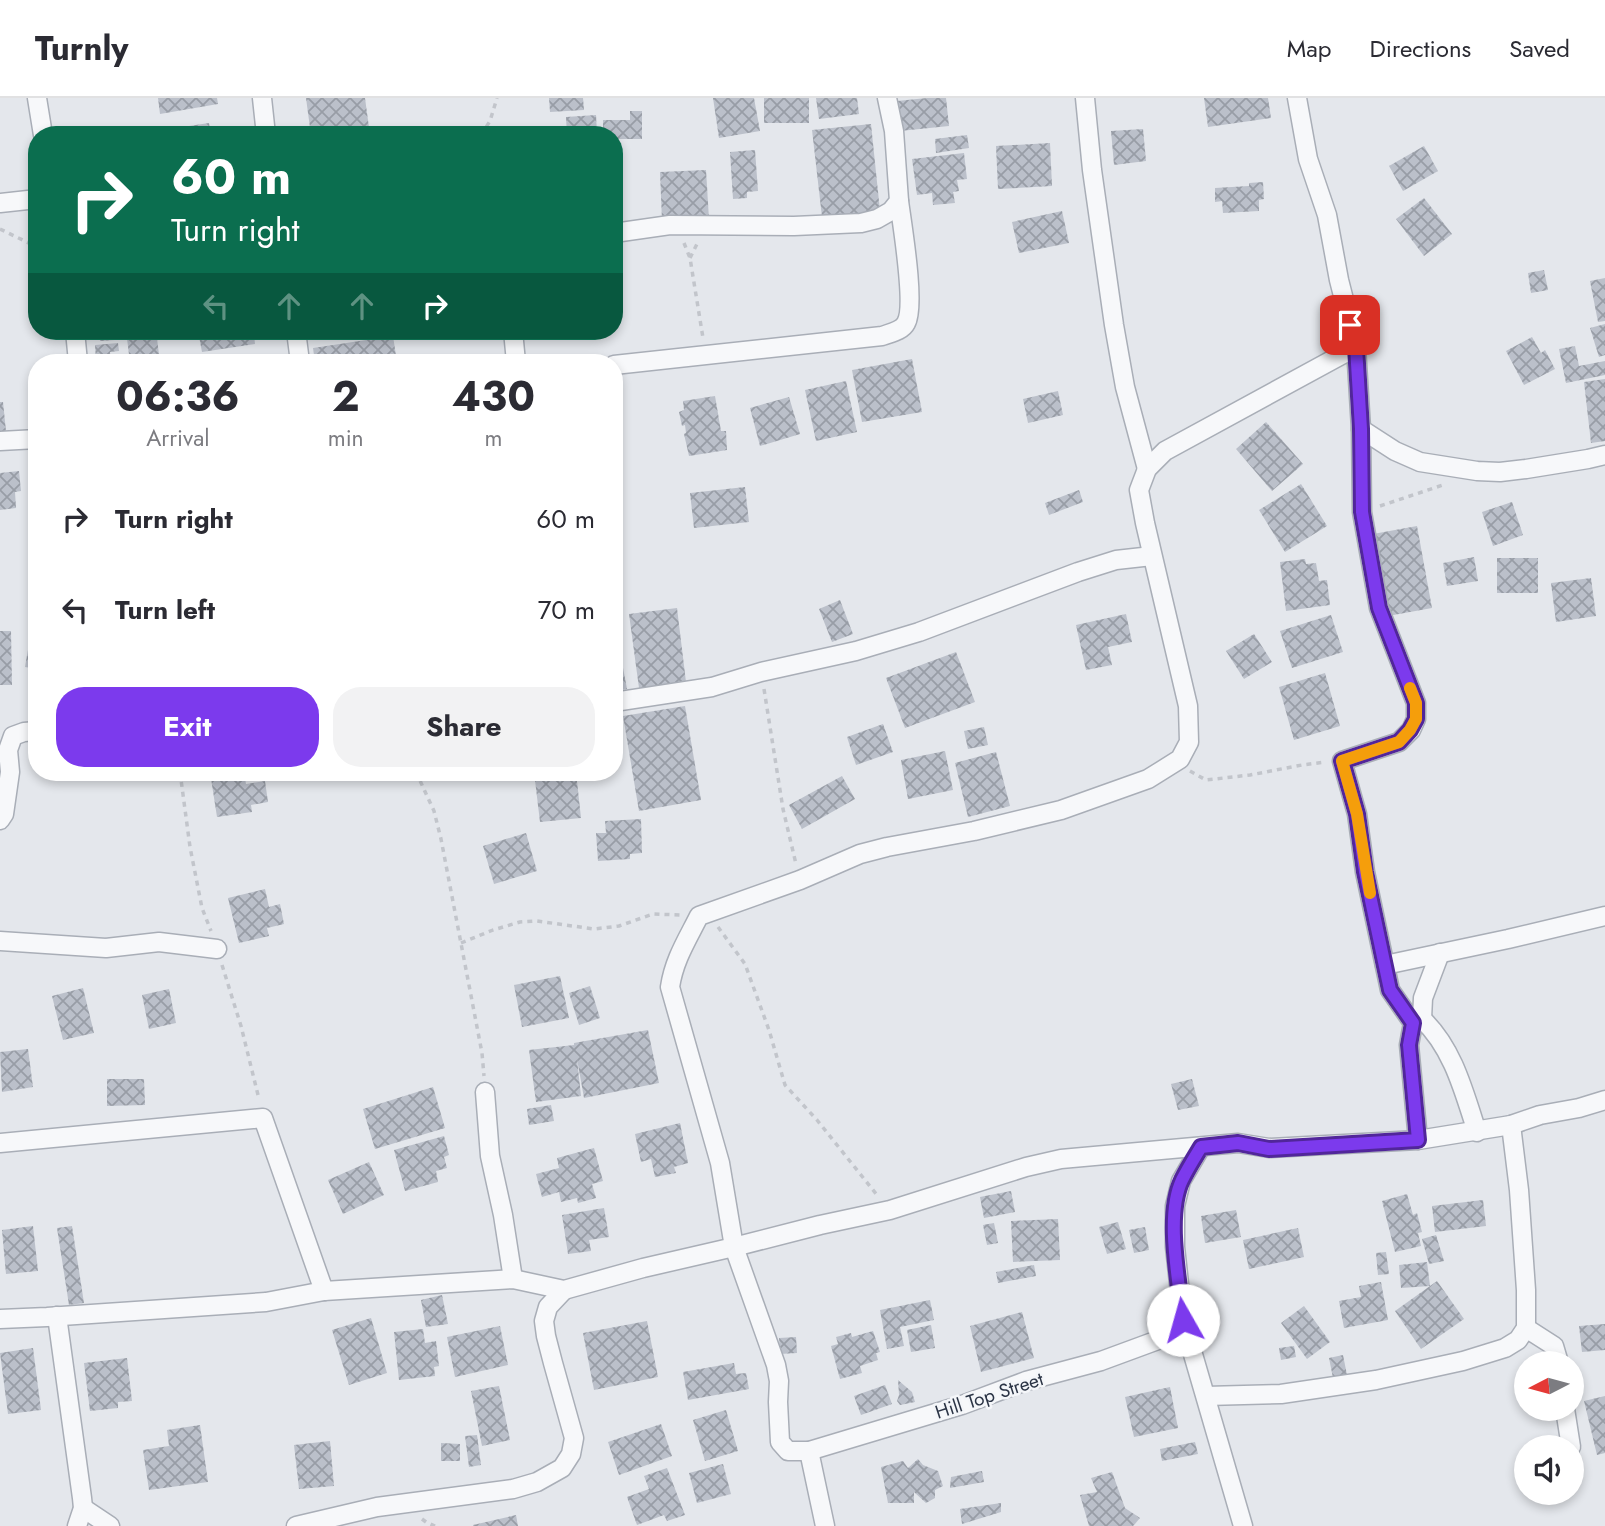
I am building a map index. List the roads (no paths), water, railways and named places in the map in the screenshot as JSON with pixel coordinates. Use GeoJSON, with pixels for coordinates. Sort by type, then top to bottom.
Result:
{"type":"FeatureCollection","features":[{"type":"Feature","properties":{"kind":"street"},"geometry":{"type":"LineString","coordinates":[[37,98],[42,126]]}},
{"type":"Feature","properties":{"kind":"street"},"geometry":{"type":"LineString","coordinates":[[262,98],[265,126]]}},
{"type":"Feature","properties":{"kind":"street"},"geometry":{"type":"LineString","coordinates":[[623,364],[882,336],[897,331],[906,323],[909,305],[907,267],[894,131],[887,98]]}},
{"type":"Feature","properties":{"kind":"street"},"geometry":{"type":"LineString","coordinates":[[1085,98],[1092,170],[1114,325],[1125,387],[1147,469]]}},
{"type":"Feature","properties":{"kind":"street"},"geometry":{"type":"LineString","coordinates":[[1297,98],[1308,159],[1326,215],[1356,347],[1362,512],[1379,608],[1416,703],[1416,719],[1399,742],[1342,761],[1357,814],[1365,872],[1390,990],[1418,1021],[1436,1032],[1455,1068],[1477,1132]]}},
{"type":"Feature","properties":{"kind":"street"},"geometry":{"type":"LineString","coordinates":[[0,203],[28,200]]}},
{"type":"Feature","properties":{"kind":"street"},"geometry":{"type":"LineString","coordinates":[[623,232],[670,225],[826,226],[861,223],[877,219],[891,211],[899,201]]}},
{"type":"Feature","properties":{"kind":"street"},"geometry":{"type":"LineString","coordinates":[[734,1247],[720,1163],[670,987],[676,959],[704,915],[800,880],[860,854],[1060,810],[1148,779],[1180,759],[1189,742],[1188,706],[1139,490],[1147,469],[1166,451],[1356,347]]}},
{"type":"Feature","properties":{"kind":"street"},"geometry":{"type":"LineString","coordinates":[[1361,429],[1395,451],[1420,462],[1477,471],[1526,469],[1605,455]]}},
{"type":"Feature","properties":{"kind":"street"},"geometry":{"type":"LineString","coordinates":[[0,441],[28,439]]}},
{"type":"Feature","properties":{"kind":"street"},"geometry":{"type":"LineString","coordinates":[[623,701],[712,687],[761,672],[856,651],[919,632],[1078,572],[1116,560],[1152,556]]}},
{"type":"Feature","properties":{"kind":"street"},"geometry":{"type":"LineString","coordinates":[[0,820],[4,814],[10,772],[8,750],[13,736],[28,732]]}},
{"type":"Feature","properties":{"kind":"street"},"geometry":{"type":"LineString","coordinates":[[1385,965],[1605,916]]}},
{"type":"Feature","properties":{"kind":"street"},"geometry":{"type":"LineString","coordinates":[[0,941],[106,948],[159,942],[217,949]]}},
{"type":"Feature","properties":{"kind":"street"},"geometry":{"type":"LineString","coordinates":[[1418,1140],[1409,1045],[1440,953]]}},
{"type":"Feature","properties":{"kind":"street"},"geometry":{"type":"LineString","coordinates":[[485,1093],[490,1156],[513,1279]]}},
{"type":"Feature","properties":{"kind":"street"},"geometry":{"type":"LineString","coordinates":[[0,1319],[266,1301],[324,1292],[513,1279],[564,1290],[643,1268],[890,1210],[1026,1167],[1061,1159],[1238,1143],[1269,1149],[1418,1140],[1511,1125],[1540,1115],[1605,1100]]}},
{"type":"Feature","properties":{"kind":"street"},"geometry":{"type":"LineString","coordinates":[[0,1143],[263,1118],[324,1292]]}},
{"type":"Feature","properties":{"kind":"street"},"geometry":{"type":"LineString","coordinates":[[1206,1396],[1281,1394],[1376,1380],[1464,1361],[1505,1348],[1518,1340],[1526,1328],[1526,1290],[1511,1125]]}},
{"type":"Feature","properties":{"kind":"street"},"geometry":{"type":"LineString","coordinates":[[1201,1147],[1181,1181],[1175,1206],[1175,1247],[1183,1320],[1243,1526]]}},
{"type":"Feature","properties":{"kind":"street"},"geometry":{"type":"LineString","coordinates":[[1170,1149],[1181,1181]]}},
{"type":"Feature","properties":{"kind":"street","name":"Hill Top Street"},"geometry":{"type":"LineString","coordinates":[[734,1247],[776,1365],[779,1381],[780,1442],[788,1451],[809,1451],[962,1405],[1026,1381],[1101,1361],[1158,1340],[1183,1320]]}},
{"type":"Feature","properties":{"kind":"street"},"geometry":{"type":"LineString","coordinates":[[296,1526],[377,1507],[513,1489],[537,1482],[562,1468],[571,1454],[574,1438],[552,1363],[544,1321],[548,1307],[564,1290]]}},
{"type":"Feature","properties":{"kind":"street"},"geometry":{"type":"LineString","coordinates":[[57,1316],[83,1508],[77,1526]]}},
{"type":"Feature","properties":{"kind":"street"},"geometry":{"type":"LineString","coordinates":[[1526,1328],[1554,1346],[1555,1351]]}},
{"type":"Feature","properties":{"kind":"street"},"geometry":{"type":"LineString","coordinates":[[809,1451],[825,1526]]}},
{"type":"Feature","properties":{"kind":"street"},"geometry":{"type":"LineString","coordinates":[[83,1508],[110,1526]]}}]}
